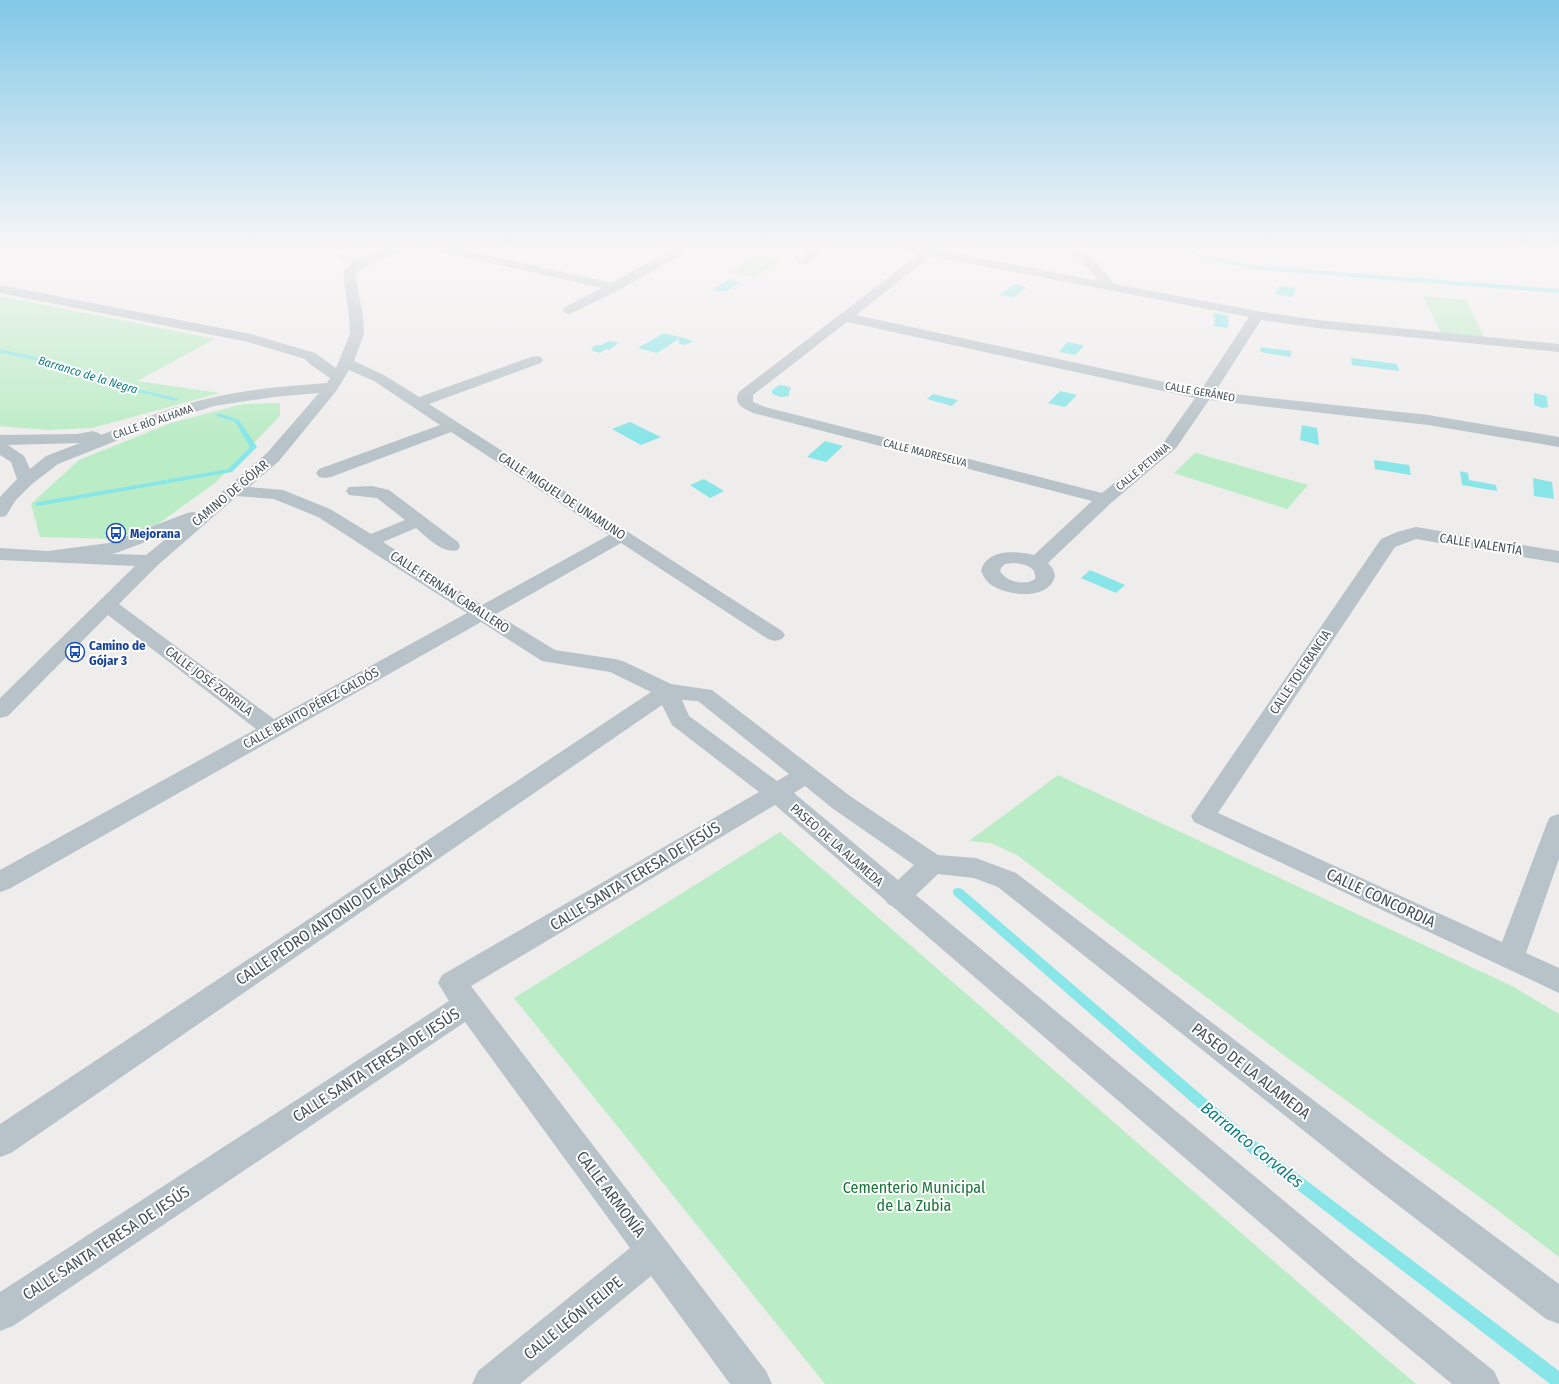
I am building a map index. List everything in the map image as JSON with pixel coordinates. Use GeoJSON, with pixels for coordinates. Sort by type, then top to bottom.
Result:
{"type":"FeatureCollection","features":[{"type":"Feature","properties":{"kind":"street"},"geometry":{"type":"LineString","coordinates":[[120,313],[250,338],[339,364]]}},
{"type":"Feature","properties":{"kind":"street","name":"CAMINO DE GÓJAR"},"geometry":{"type":"LineString","coordinates":[[0,711],[151,561],[209,510],[235,491],[273,457],[339,364],[357,334],[356,313]]}},
{"type":"Feature","properties":{"kind":"street"},"geometry":{"type":"LineString","coordinates":[[845,317],[851,313]]}},
{"type":"Feature","properties":{"kind":"street"},"geometry":{"type":"LineString","coordinates":[[1244,313],[1317,324],[1559,348]]}},
{"type":"Feature","properties":{"kind":"street","name":"CALLE PETUNIA"},"geometry":{"type":"LineString","coordinates":[[1037,563],[1105,499],[1170,445],[1205,395],[1257,315]]}},
{"type":"Feature","properties":{"kind":"street","name":"CALLE GERÁNEO"},"geometry":{"type":"LineString","coordinates":[[845,317],[1205,395],[1428,420],[1559,442]]}},
{"type":"Feature","properties":{"kind":"street","name":"CALLE MADRESELVA"},"geometry":{"type":"LineString","coordinates":[[845,317],[745,394],[746,404],[759,410],[1105,499]]}},
{"type":"Feature","properties":{"kind":"street","name":"CALLE MIGUEL DE UNAMUNO"},"geometry":{"type":"LineString","coordinates":[[310,356],[316,362],[339,364],[380,378],[451,426],[622,534],[775,635]]}},
{"type":"Feature","properties":{"kind":"street"},"geometry":{"type":"LineString","coordinates":[[417,403],[536,360]]}},
{"type":"Feature","properties":{"kind":"street","name":"CALLE RÍO ALHAMA"},"geometry":{"type":"LineString","coordinates":[[0,512],[8,498],[26,480],[52,460],[160,418],[212,402],[273,392],[339,364]]}},
{"type":"Feature","properties":{"kind":"street"},"geometry":{"type":"LineString","coordinates":[[325,473],[451,426]]}},
{"type":"Feature","properties":{"kind":"street"},"geometry":{"type":"LineString","coordinates":[[0,440],[77,439],[122,432]]}},
{"type":"Feature","properties":{"kind":"street"},"geometry":{"type":"LineString","coordinates":[[0,447],[18,460],[26,480]]}},
{"type":"Feature","properties":{"kind":"street","name":"CALLE FERNÁN CABALLERO"},"geometry":{"type":"LineString","coordinates":[[235,491],[277,494],[324,513],[549,656],[615,666],[667,691],[704,695],[806,775]]}},
{"type":"Feature","properties":{"kind":"street"},"geometry":{"type":"LineString","coordinates":[[355,491],[372,491],[383,494],[450,546]]}},
{"type":"Feature","properties":{"kind":"street"},"geometry":{"type":"LineString","coordinates":[[53,555],[112,548],[209,510]]}},
{"type":"Feature","properties":{"kind":"street"},"geometry":{"type":"LineString","coordinates":[[371,542],[418,520]]}},
{"type":"Feature","properties":{"kind":"street","name":"CALLE VALENTÍA"},"geometry":{"type":"LineString","coordinates":[[1404,536],[1416,533],[1559,557]]}},
{"type":"Feature","properties":{"kind":"street","name":"CALLE BENITO PÉREZ GALDÓS"},"geometry":{"type":"LineString","coordinates":[[0,882],[622,534]]}},
{"type":"Feature","properties":{"kind":"street","name":"CALLE TOLERANCIA"},"geometry":{"type":"LineString","coordinates":[[1203,816],[1388,543],[1404,536]]}},
{"type":"Feature","properties":{"kind":"street"},"geometry":{"type":"LineString","coordinates":[[0,543],[19,554]]}},
{"type":"Feature","properties":{"kind":"street"},"geometry":{"type":"LineString","coordinates":[[0,554],[53,555],[151,561]]}},
{"type":"Feature","properties":{"kind":"street","name":"CALLE JOSÉ ZORRILA"},"geometry":{"type":"LineString","coordinates":[[108,604],[272,729]]}},
{"type":"Feature","properties":{"kind":"street"},"geometry":{"type":"LineString","coordinates":[[667,691],[680,720],[776,792]]}},
{"type":"Feature","properties":{"kind":"street","name":"CALLE PEDRO ANTONIO DE ALARCÓN"},"geometry":{"type":"LineString","coordinates":[[0,1142],[667,691]]}},
{"type":"Feature","properties":{"kind":"street","name":"CALLE SANTA TERESA DE JESÚS"},"geometry":{"type":"LineString","coordinates":[[0,1313],[468,1004],[452,983],[806,775]]}},
{"type":"Feature","properties":{"kind":"street","name":"PASEO DE LA ALAMEDA"},"geometry":{"type":"LineString","coordinates":[[806,775],[841,802],[932,864],[976,868],[1006,880],[1380,1171],[1559,1306]]}},
{"type":"Feature","properties":{"kind":"street","name":"PASEO DE LA ALAMEDA"},"geometry":{"type":"LineString","coordinates":[[776,792],[1342,1272],[1481,1384]]}},
{"type":"Feature","properties":{"kind":"street","name":"CALLE CONCORDIA"},"geometry":{"type":"LineString","coordinates":[[1203,816],[1559,981]]}},
{"type":"Feature","properties":{"kind":"street"},"geometry":{"type":"LineString","coordinates":[[1511,958],[1559,823]]}},
{"type":"Feature","properties":{"kind":"street"},"geometry":{"type":"LineString","coordinates":[[898,897],[932,864]]}},
{"type":"Feature","properties":{"kind":"street","name":"CALLE ARMONÍA"},"geometry":{"type":"LineString","coordinates":[[468,1004],[753,1384]]}},
{"type":"Feature","properties":{"kind":"street","name":"CALLE LEÓN FELIPE"},"geometry":{"type":"LineString","coordinates":[[491,1384],[654,1251]]}},
{"type":"Feature","properties":{"kind":"green space"},"geometry":{"type":"Polygon","coordinates":[[[0,313],[83,313],[215,339],[137,381],[220,393],[92,428],[47,430],[0,426],[0,313]]]}},
{"type":"Feature","properties":{"kind":"green space"},"geometry":{"type":"Polygon","coordinates":[[[1431,313],[1472,313],[1484,337],[1441,333],[1431,313]]]}},
{"type":"Feature","properties":{"kind":"green space"},"geometry":{"type":"Polygon","coordinates":[[[280,403],[280,416],[215,483],[158,524],[116,539],[40,537],[31,504],[79,460],[171,423],[243,404],[280,403]]]}},
{"type":"Feature","properties":{"kind":"green space"},"geometry":{"type":"Polygon","coordinates":[[[1195,453],[1308,485],[1287,509],[1174,473],[1195,453]]]}},
{"type":"Feature","properties":{"kind":"green space"},"geometry":{"type":"Polygon","coordinates":[[[1058,775],[1512,986],[1559,1014],[1559,1257],[1492,1206],[1285,1056],[1017,855],[991,843],[969,841],[1058,775]]]}},
{"type":"Feature","properties":{"kind":"green space","name":"Cementerio Municipal de La Zubia"},"geometry":{"type":"Polygon","coordinates":[[[780,832],[1416,1384],[825,1384],[514,998],[780,832]]]}},
{"type":"Feature","properties":{"kind":"water"},"geometry":{"type":"Polygon","coordinates":[[[1215,313],[1229,316],[1227,319],[1230,320],[1227,324],[1229,325],[1227,328],[1213,326],[1215,322],[1213,321],[1216,318],[1213,317],[1215,313]]]}},
{"type":"Feature","properties":{"kind":"water"},"geometry":{"type":"Polygon","coordinates":[[[664,333],[691,340],[693,342],[684,345],[679,344],[679,339],[657,353],[638,348],[664,333]]]}},
{"type":"Feature","properties":{"kind":"water"},"geometry":{"type":"Polygon","coordinates":[[[609,341],[619,343],[609,350],[606,349],[600,353],[592,351],[593,350],[591,348],[596,345],[601,345],[609,341]]]}},
{"type":"Feature","properties":{"kind":"water"},"geometry":{"type":"Polygon","coordinates":[[[1067,342],[1084,346],[1075,355],[1059,352],[1067,342]]]}},
{"type":"Feature","properties":{"kind":"water"},"geometry":{"type":"Polygon","coordinates":[[[1261,347],[1292,351],[1290,357],[1260,352],[1261,347]]]}},
{"type":"Feature","properties":{"kind":"water"},"geometry":{"type":"Polygon","coordinates":[[[1351,358],[1397,364],[1399,371],[1352,365],[1351,358]]]}},
{"type":"Feature","properties":{"kind":"water"},"geometry":{"type":"Polygon","coordinates":[[[779,385],[791,388],[789,396],[781,397],[772,394],[772,390],[779,385]]]}},
{"type":"Feature","properties":{"kind":"water"},"geometry":{"type":"Polygon","coordinates":[[[1060,391],[1077,395],[1065,407],[1048,403],[1060,391]]]}},
{"type":"Feature","properties":{"kind":"water"},"geometry":{"type":"Polygon","coordinates":[[[1534,393],[1547,396],[1548,407],[1542,408],[1534,405],[1534,393]]]}},
{"type":"Feature","properties":{"kind":"water"},"geometry":{"type":"Polygon","coordinates":[[[933,394],[958,400],[952,406],[927,399],[933,394]]]}},
{"type":"Feature","properties":{"kind":"water"},"geometry":{"type":"Polygon","coordinates":[[[630,422],[661,437],[641,445],[612,429],[630,422]]]}},
{"type":"Feature","properties":{"kind":"water"},"geometry":{"type":"Polygon","coordinates":[[[1302,425],[1317,428],[1319,445],[1300,440],[1302,425]]]}},
{"type":"Feature","properties":{"kind":"water"},"geometry":{"type":"Polygon","coordinates":[[[825,441],[843,446],[826,462],[807,457],[825,441]]]}},
{"type":"Feature","properties":{"kind":"water"},"geometry":{"type":"Polygon","coordinates":[[[1374,460],[1409,465],[1411,475],[1375,469],[1374,460]]]}},
{"type":"Feature","properties":{"kind":"water"},"geometry":{"type":"Polygon","coordinates":[[[1460,471],[1468,473],[1469,480],[1496,485],[1497,491],[1462,485],[1460,471]]]}},
{"type":"Feature","properties":{"kind":"water"},"geometry":{"type":"Polygon","coordinates":[[[1533,478],[1552,482],[1554,499],[1534,496],[1533,478]]]}},
{"type":"Feature","properties":{"kind":"water"},"geometry":{"type":"Polygon","coordinates":[[[704,479],[724,491],[710,498],[690,485],[704,479]]]}},
{"type":"Feature","properties":{"kind":"water"},"geometry":{"type":"Polygon","coordinates":[[[1090,570],[1125,585],[1116,593],[1081,578],[1090,570]]]}},
{"type":"Feature","properties":{"kind":"waterway","name":"Barranco de la Negra"},"geometry":{"type":"LineString","coordinates":[[0,351],[60,364],[115,385],[176,399]]}},
{"type":"Feature","properties":{"kind":"waterway"},"geometry":{"type":"LineString","coordinates":[[38,504],[230,471],[254,447],[237,421],[219,415]]}},
{"type":"Feature","properties":{"kind":"waterway","name":"Barranco Corvales"},"geometry":{"type":"LineString","coordinates":[[958,892],[1257,1151],[1559,1381]]}},
{"type":"Feature","properties":{"kind":"place","name":"Mejorana"},"geometry":{"type":"Point","coordinates":[116,533]}},
{"type":"Feature","properties":{"kind":"place","name":"Camino de Gójar 3"},"geometry":{"type":"Point","coordinates":[75,652]}}]}
